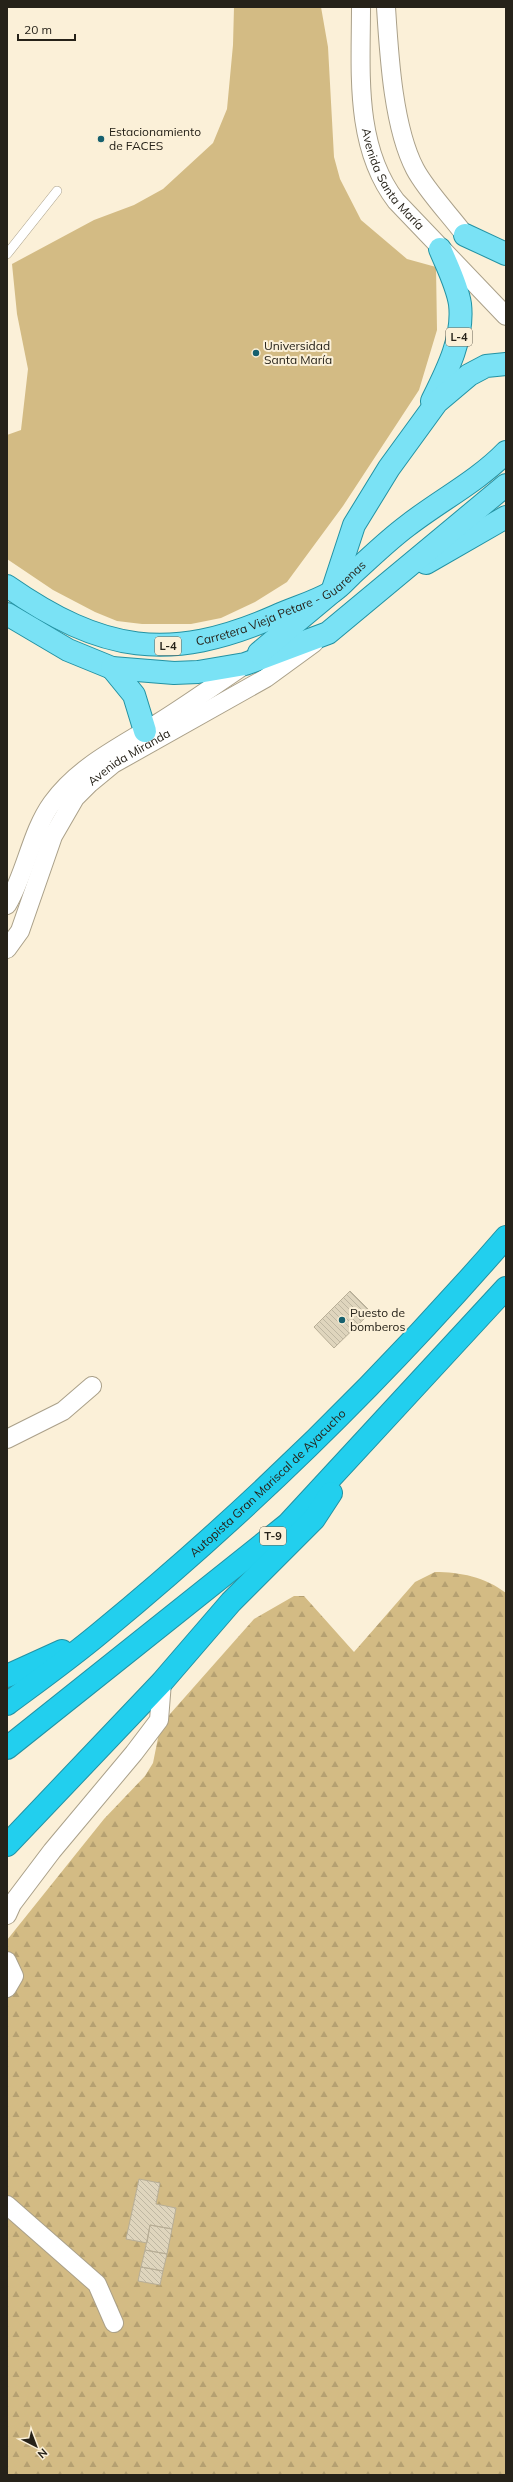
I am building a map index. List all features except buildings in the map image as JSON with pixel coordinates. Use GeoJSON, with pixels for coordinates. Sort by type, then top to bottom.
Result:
{"type":"FeatureCollection","features":[{"type":"Feature","properties":{"kind":"highway","name":"Autopista Gran Mariscal de Ayacucho"},"geometry":{"type":"LineString","coordinates":[[7,1704],[100,1634],[265,1489],[438,1315],[506,1237]]}},
{"type":"Feature","properties":{"kind":"highway","name":"T-9"},"geometry":{"type":"LineString","coordinates":[[7,1748],[288,1524],[506,1288]]}},
{"type":"Feature","properties":{"kind":"highway"},"geometry":{"type":"LineString","coordinates":[[7,1845],[162,1682],[231,1602],[314,1519],[376,1429]]}},
{"type":"Feature","properties":{"kind":"highway"},"geometry":{"type":"LineString","coordinates":[[7,1676],[100,1634]]}},
{"type":"Feature","properties":{"kind":"main road"},"geometry":{"type":"LineString","coordinates":[[465,234],[506,254]]}},
{"type":"Feature","properties":{"kind":"main road","name":"L-4"},"geometry":{"type":"LineString","coordinates":[[423,421],[442,382],[458,337],[460,304],[440,249]]}},
{"type":"Feature","properties":{"kind":"main road","name":"L-4"},"geometry":{"type":"LineString","coordinates":[[332,592],[354,525],[389,468],[437,402],[469,375],[486,366],[506,364]]}},
{"type":"Feature","properties":{"kind":"main road","name":"Carretera Vieja Petare - Guarenas"},"geometry":{"type":"LineString","coordinates":[[7,586],[50,615],[104,638],[144,645],[164,646],[192,644],[240,631],[332,592],[406,526],[504,454]]}},
{"type":"Feature","properties":{"kind":"main road","name":"L-4"},"geometry":{"type":"LineString","coordinates":[[7,614],[68,650],[112,668],[198,672],[245,664],[328,633],[506,485]]}},
{"type":"Feature","properties":{"kind":"main road","name":"L-4"},"geometry":{"type":"LineString","coordinates":[[386,584],[506,518]]}},
{"type":"Feature","properties":{"kind":"main road"},"geometry":{"type":"LineString","coordinates":[[245,664],[332,592]]}},
{"type":"Feature","properties":{"kind":"main road"},"geometry":{"type":"LineString","coordinates":[[112,668],[134,694],[145,731]]}},
{"type":"Feature","properties":{"kind":"street","name":"Avenida Santa María"},"geometry":{"type":"LineString","coordinates":[[361,7],[361,96],[375,168],[384,185],[396,201],[440,249],[506,316]]}},
{"type":"Feature","properties":{"kind":"street","name":"Avenida Santa María"},"geometry":{"type":"LineString","coordinates":[[386,7],[390,65],[406,146],[415,169],[465,234]]}},
{"type":"Feature","properties":{"kind":"street","name":"Avenida Miranda"},"geometry":{"type":"LineString","coordinates":[[7,949],[20,931],[53,836],[74,798],[113,764],[266,678],[328,633]]}},
{"type":"Feature","properties":{"kind":"street","name":"Avenida Miranda"},"geometry":{"type":"LineString","coordinates":[[7,905],[19,884],[37,832],[51,804],[66,785],[90,764],[145,731],[245,664]]}},
{"type":"Feature","properties":{"kind":"street"},"geometry":{"type":"LineString","coordinates":[[7,1439],[63,1411],[92,1386]]}},
{"type":"Feature","properties":{"kind":"street"},"geometry":{"type":"LineString","coordinates":[[7,1915],[12,1904],[52,1851],[134,1753],[159,1720],[162,1682]]}},
{"type":"Feature","properties":{"kind":"street"},"geometry":{"type":"LineString","coordinates":[[7,1960],[14,1976],[7,1988]]}},
{"type":"Feature","properties":{"kind":"street"},"geometry":{"type":"LineString","coordinates":[[7,2205],[98,2284],[114,2323]]}},
{"type":"Feature","properties":{"kind":"lane"},"geometry":{"type":"LineString","coordinates":[[7,254],[57,191]]}},
{"type":"Feature","properties":{"kind":"green space","name":"Universidad Santa María"},"geometry":{"type":"Polygon","coordinates":[[[234,7],[321,7],[328,47],[334,157],[340,179],[361,220],[407,259],[436,267],[437,330],[419,390],[343,506],[287,582],[255,602],[221,618],[191,624],[142,624],[117,621],[95,612],[53,590],[7,559],[7,435],[21,430],[28,369],[17,314],[12,264],[94,220],[134,205],[163,189],[213,143],[227,109],[233,45],[234,7]]]}},
{"type":"Feature","properties":{"kind":"green space"},"geometry":{"type":"Polygon","coordinates":[[[435,1572],[472,1576],[490,1583],[506,1593],[506,2475],[7,2475],[7,1940],[104,1819],[145,1776],[153,1763],[159,1733],[170,1714],[254,1619],[294,1596],[304,1596],[354,1652],[415,1582],[435,1572]]]}},
{"type":"Feature","properties":{"kind":"place","name":"Estacionamiento de FACES"},"geometry":{"type":"Point","coordinates":[101,139]}},
{"type":"Feature","properties":{"kind":"place","name":"Universidad Santa María"},"geometry":{"type":"Point","coordinates":[256,353]}},
{"type":"Feature","properties":{"kind":"place","name":"Puesto de bomberos"},"geometry":{"type":"Point","coordinates":[342,1320]}}]}
